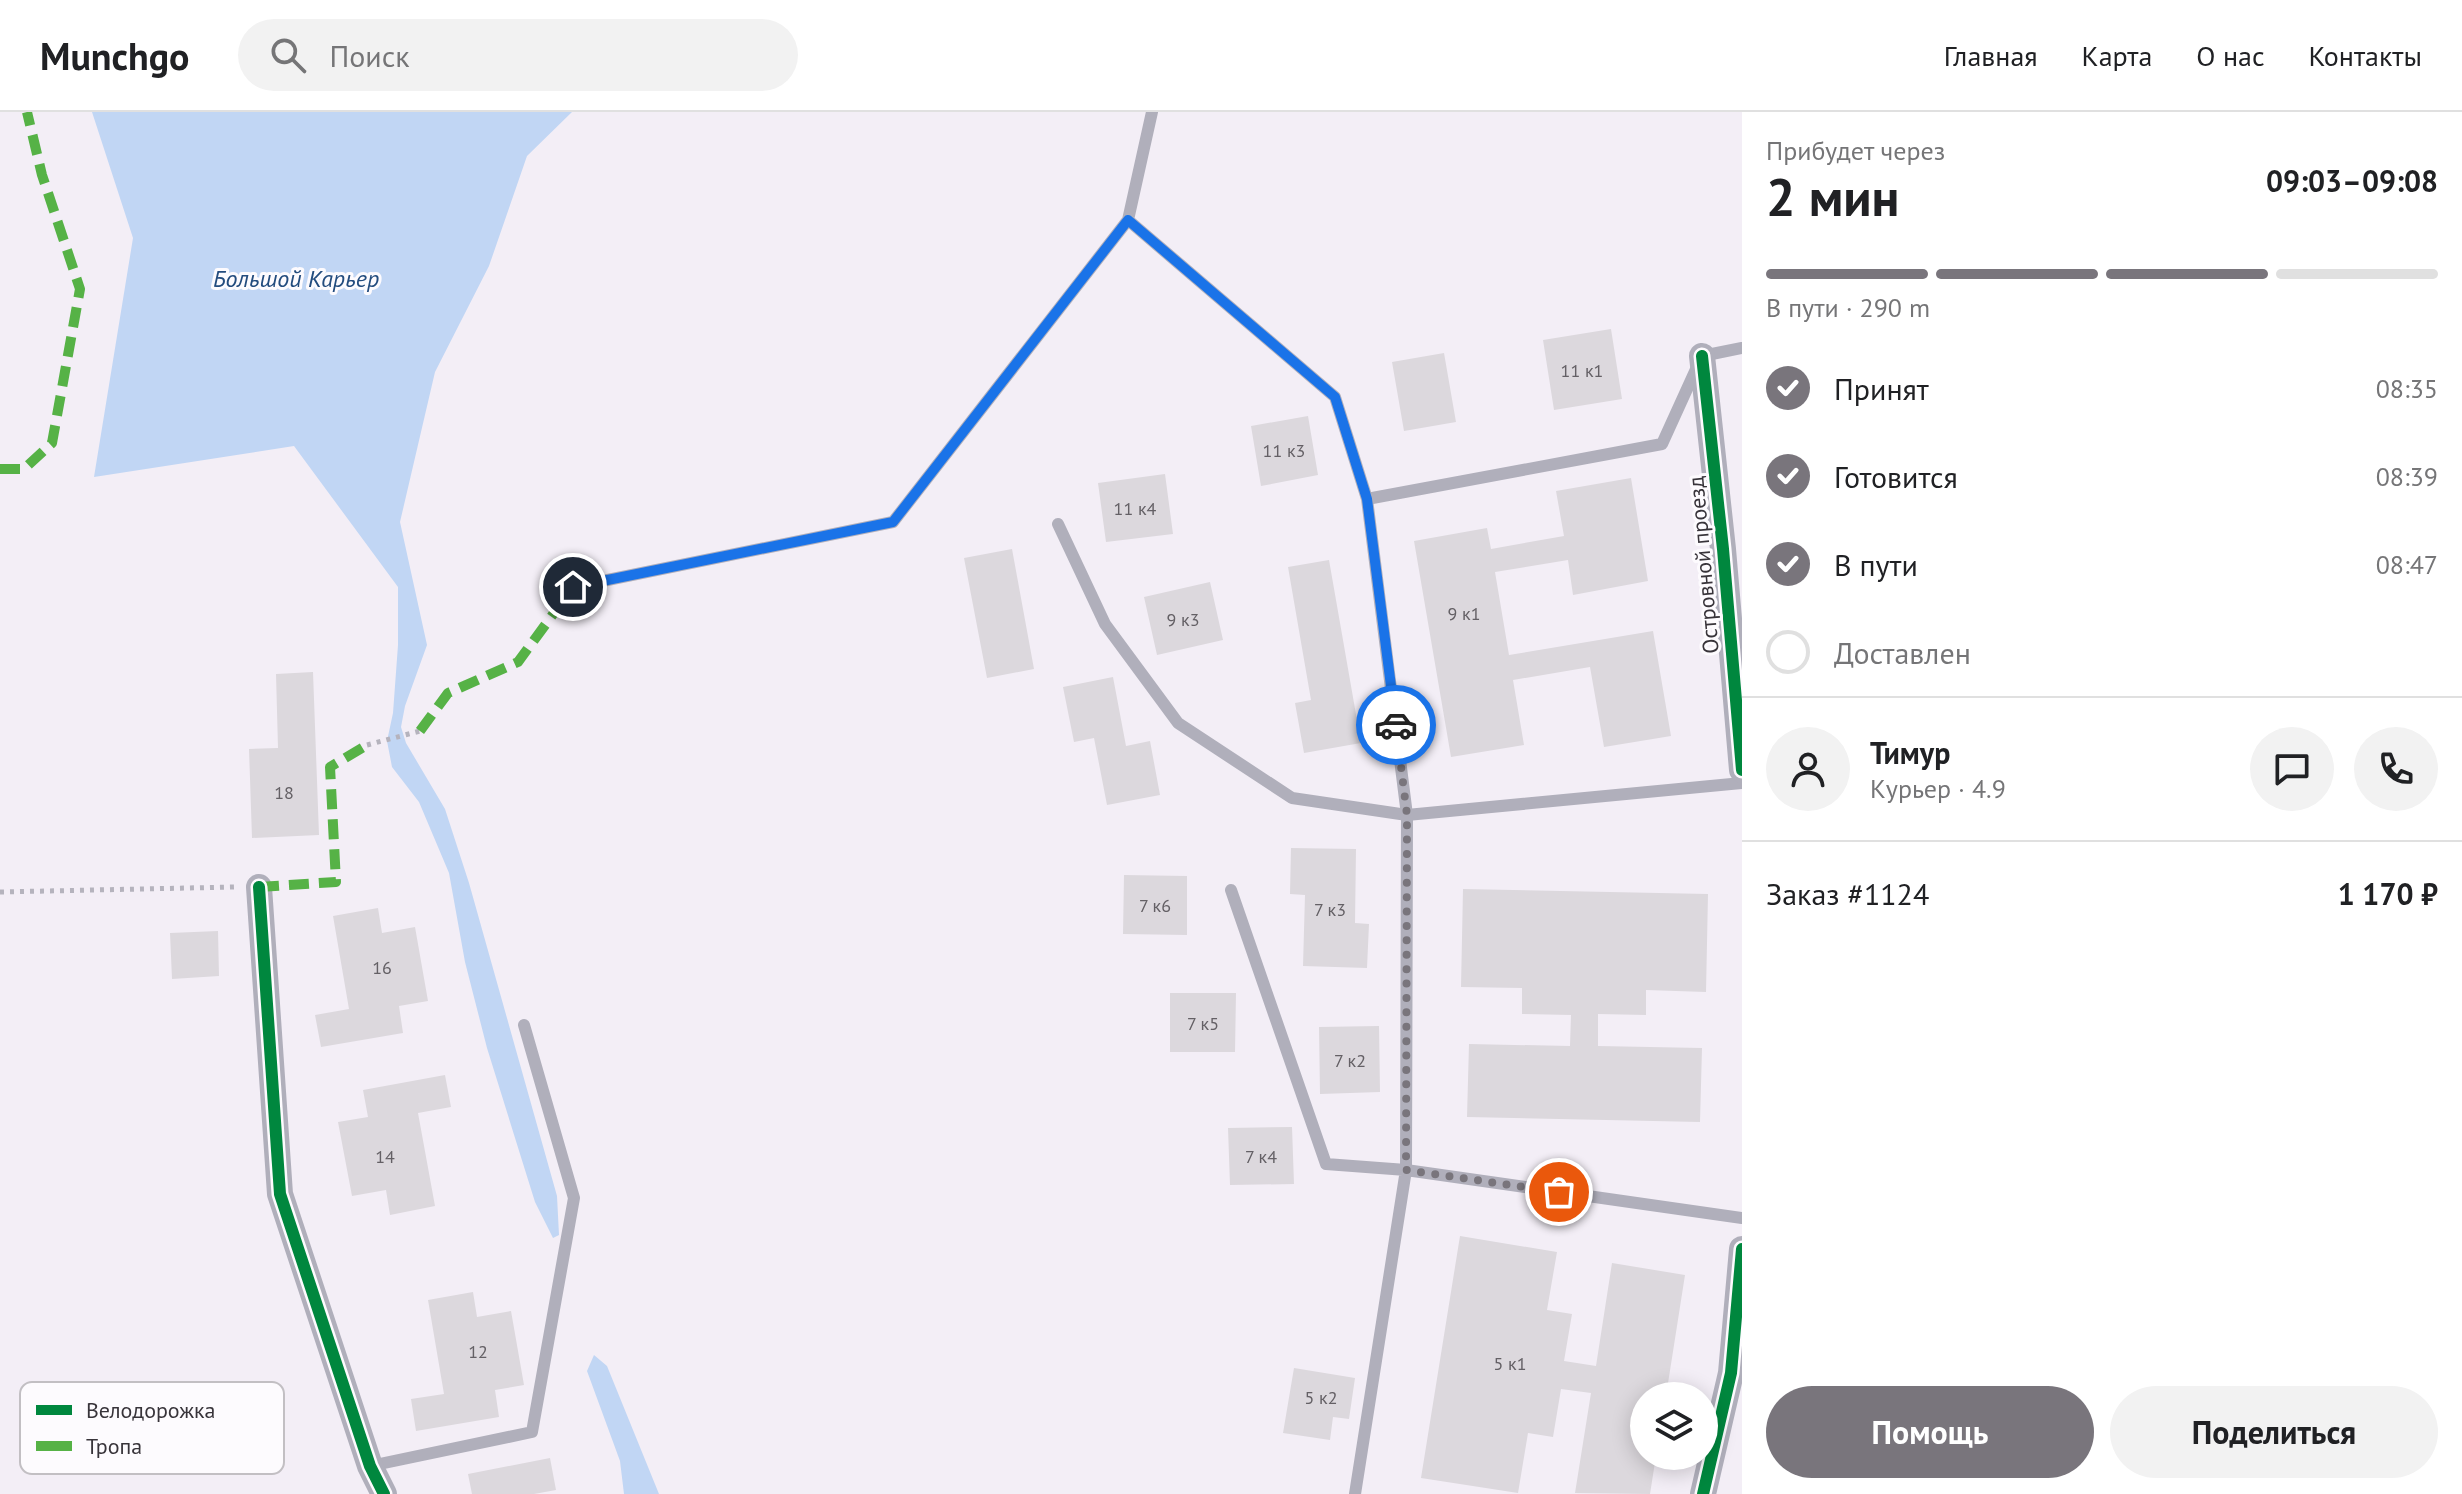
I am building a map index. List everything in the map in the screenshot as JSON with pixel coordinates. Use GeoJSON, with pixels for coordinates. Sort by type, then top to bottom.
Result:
{"type":"FeatureCollection","features":[{"type":"Feature","properties":{"kind":"street","name":"Островной проезд"},"geometry":{"type":"LineString","coordinates":[[1702,356],[1737,647],[1742,770]]}},
{"type":"Feature","properties":{"kind":"street"},"geometry":{"type":"LineString","coordinates":[[259,887],[280,1194],[370,1466],[384,1494]]}},
{"type":"Feature","properties":{"kind":"street"},"geometry":{"type":"LineString","coordinates":[[1703,1494],[1731,1373],[1742,1249]]}},
{"type":"Feature","properties":{"kind":"lane"},"geometry":{"type":"LineString","coordinates":[[573,587],[893,522],[1128,220],[1152,112]]}},
{"type":"Feature","properties":{"kind":"lane"},"geometry":{"type":"LineString","coordinates":[[1128,220],[1335,397],[1367,499],[1407,815],[1406,1170],[1355,1494]]}},
{"type":"Feature","properties":{"kind":"lane"},"geometry":{"type":"LineString","coordinates":[[1367,499],[1662,444],[1702,356],[1742,348]]}},
{"type":"Feature","properties":{"kind":"lane"},"geometry":{"type":"LineString","coordinates":[[1058,524],[1105,624],[1178,723],[1292,798],[1407,815],[1742,783]]}},
{"type":"Feature","properties":{"kind":"lane"},"geometry":{"type":"LineString","coordinates":[[1231,890],[1326,1164],[1406,1170],[1742,1218]]}},
{"type":"Feature","properties":{"kind":"lane"},"geometry":{"type":"LineString","coordinates":[[370,1466],[532,1432],[574,1198],[524,1025]]}},
{"type":"Feature","properties":{"kind":"path"},"geometry":{"type":"LineString","coordinates":[[367,745],[420,731]]}},
{"type":"Feature","properties":{"kind":"path"},"geometry":{"type":"LineString","coordinates":[[0,892],[259,887]]}},
{"type":"Feature","properties":{"kind":"water","name":"Большой Карьер"},"geometry":{"type":"Polygon","coordinates":[[[92,112],[572,112],[527,156],[489,266],[435,372],[400,522],[427,645],[405,706],[401,727],[406,743],[445,809],[469,883],[557,1196],[559,1235],[553,1238],[535,1202],[487,1048],[465,962],[449,873],[419,802],[392,767],[387,741],[393,713],[398,645],[398,587],[294,446],[94,477],[133,238],[92,112]]]}},
{"type":"Feature","properties":{"kind":"water"},"geometry":{"type":"Polygon","coordinates":[[[594,1355],[607,1366],[659,1494],[624,1494],[620,1461],[587,1371],[594,1355]]]}},
{"type":"Feature","properties":{"kind":"building"},"geometry":{"type":"Polygon","coordinates":[[[1611,329],[1622,399],[1554,410],[1543,340],[1611,329]]]}},
{"type":"Feature","properties":{"kind":"building"},"geometry":{"type":"Polygon","coordinates":[[[1444,353],[1456,422],[1404,431],[1392,362],[1444,353]]]}},
{"type":"Feature","properties":{"kind":"building"},"geometry":{"type":"Polygon","coordinates":[[[1308,416],[1318,475],[1261,486],[1251,426],[1308,416]]]}},
{"type":"Feature","properties":{"kind":"building"},"geometry":{"type":"Polygon","coordinates":[[[1165,474],[1173,534],[1106,542],[1098,483],[1165,474]]]}},
{"type":"Feature","properties":{"kind":"building"},"geometry":{"type":"Polygon","coordinates":[[[1631,478],[1648,581],[1573,595],[1568,560],[1495,572],[1509,655],[1653,631],[1671,736],[1604,747],[1590,667],[1513,680],[1524,745],[1451,757],[1414,541],[1487,528],[1491,549],[1564,536],[1556,491],[1631,478]]]}},
{"type":"Feature","properties":{"kind":"building"},"geometry":{"type":"Polygon","coordinates":[[[1012,549],[1034,669],[987,678],[964,558],[1012,549]]]}},
{"type":"Feature","properties":{"kind":"building"},"geometry":{"type":"Polygon","coordinates":[[[1329,560],[1361,743],[1304,753],[1295,703],[1311,700],[1288,567],[1329,560]]]}},
{"type":"Feature","properties":{"kind":"building"},"geometry":{"type":"Polygon","coordinates":[[[1210,582],[1223,640],[1157,655],[1144,597],[1210,582]]]}},
{"type":"Feature","properties":{"kind":"building"},"geometry":{"type":"Polygon","coordinates":[[[313,672],[319,835],[252,838],[249,749],[278,748],[276,674],[313,672]]]}},
{"type":"Feature","properties":{"kind":"building"},"geometry":{"type":"Polygon","coordinates":[[[1113,677],[1126,746],[1150,741],[1160,795],[1107,805],[1094,738],[1074,742],[1063,687],[1113,677]]]}},
{"type":"Feature","properties":{"kind":"building"},"geometry":{"type":"Polygon","coordinates":[[[1291,848],[1356,849],[1355,923],[1369,924],[1367,968],[1303,966],[1305,895],[1290,894],[1291,848]]]}},
{"type":"Feature","properties":{"kind":"building"},"geometry":{"type":"Polygon","coordinates":[[[1124,875],[1187,876],[1187,935],[1123,934],[1124,875]]]}},
{"type":"Feature","properties":{"kind":"building"},"geometry":{"type":"Polygon","coordinates":[[[1463,889],[1708,894],[1706,992],[1646,990],[1646,1015],[1598,1014],[1598,1046],[1702,1048],[1700,1122],[1467,1117],[1469,1044],[1570,1046],[1571,1015],[1522,1014],[1522,988],[1461,987],[1463,889]]]}},
{"type":"Feature","properties":{"kind":"building"},"geometry":{"type":"Polygon","coordinates":[[[378,908],[382,933],[415,927],[428,1001],[399,1006],[403,1033],[321,1047],[315,1015],[349,1009],[333,916],[378,908]]]}},
{"type":"Feature","properties":{"kind":"building"},"geometry":{"type":"Polygon","coordinates":[[[218,931],[219,976],[172,979],[170,933],[218,931]]]}},
{"type":"Feature","properties":{"kind":"building"},"geometry":{"type":"Polygon","coordinates":[[[1170,993],[1236,993],[1235,1052],[1170,1052],[1170,993]]]}},
{"type":"Feature","properties":{"kind":"building"},"geometry":{"type":"Polygon","coordinates":[[[1379,1026],[1380,1092],[1320,1094],[1319,1027],[1379,1026]]]}},
{"type":"Feature","properties":{"kind":"building"},"geometry":{"type":"Polygon","coordinates":[[[445,1075],[451,1107],[418,1113],[435,1206],[390,1215],[386,1190],[352,1196],[338,1122],[368,1117],[363,1090],[445,1075]]]}},
{"type":"Feature","properties":{"kind":"building"},"geometry":{"type":"Polygon","coordinates":[[[1292,1127],[1294,1184],[1230,1185],[1228,1128],[1292,1127]]]}},
{"type":"Feature","properties":{"kind":"building"},"geometry":{"type":"Polygon","coordinates":[[[1460,1236],[1557,1252],[1547,1310],[1572,1314],[1564,1361],[1596,1366],[1612,1263],[1685,1275],[1668,1382],[1630,1382],[1630,1470],[1654,1470],[1650,1494],[1575,1493],[1591,1393],[1561,1389],[1553,1437],[1528,1433],[1518,1493],[1421,1478],[1460,1236]]]}},
{"type":"Feature","properties":{"kind":"building"},"geometry":{"type":"Polygon","coordinates":[[[473,1292],[477,1317],[511,1311],[524,1385],[495,1390],[499,1417],[416,1431],[411,1399],[444,1394],[428,1300],[473,1292]]]}},
{"type":"Feature","properties":{"kind":"building"},"geometry":{"type":"Polygon","coordinates":[[[1294,1368],[1355,1378],[1349,1419],[1333,1417],[1330,1440],[1283,1433],[1294,1368]]]}},
{"type":"Feature","properties":{"kind":"building"},"geometry":{"type":"Polygon","coordinates":[[[550,1458],[556,1490],[534,1494],[472,1494],[468,1474],[550,1458]]]}},
{"type":"Feature","properties":{"kind":"marked path"},"geometry":{"type":"LineString","coordinates":[[0,469],[24,469],[52,443],[80,289],[42,175],[27,112]]}},
{"type":"Feature","properties":{"kind":"marked path"},"geometry":{"type":"LineString","coordinates":[[420,731],[448,693],[518,662],[573,587]]}},
{"type":"Feature","properties":{"kind":"marked path"},"geometry":{"type":"LineString","coordinates":[[259,887],[336,882],[330,767],[367,745]]}},
{"type":"Feature","properties":{"kind":"cycle path"},"geometry":{"type":"LineString","coordinates":[[1702,356],[1742,770]]}},
{"type":"Feature","properties":{"kind":"cycle path"},"geometry":{"type":"LineString","coordinates":[[259,887],[280,1194],[370,1466],[384,1494]]}},
{"type":"Feature","properties":{"kind":"cycle path"},"geometry":{"type":"LineString","coordinates":[[1703,1494],[1731,1373],[1742,1249]]}},
{"type":"Feature","properties":{"kind":"way so far"},"geometry":{"type":"LineString","coordinates":[[1396,725],[1407,815],[1406,1170],[1559,1192]]}},
{"type":"Feature","properties":{"kind":"route"},"geometry":{"type":"LineString","coordinates":[[573,587],[893,522],[1128,220],[1335,397],[1367,499],[1396,725]]}}]}
